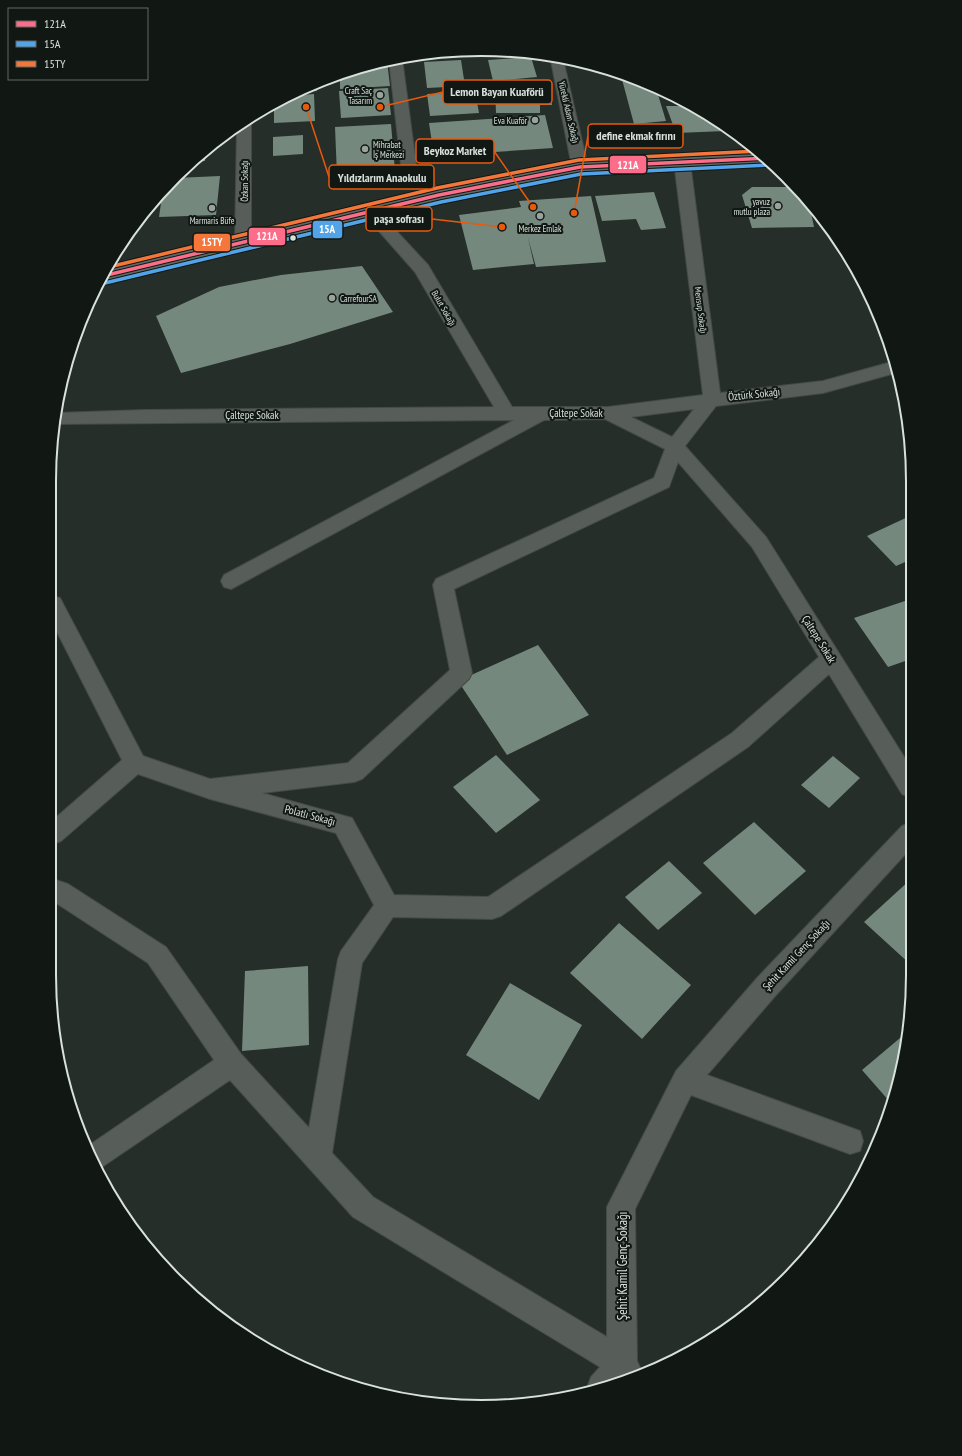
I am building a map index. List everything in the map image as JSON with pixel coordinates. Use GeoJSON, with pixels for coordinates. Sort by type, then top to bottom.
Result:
{"type":"FeatureCollection","features":[{"type":"Feature","properties":{"kind":"main road"},"geometry":{"type":"LineString","coordinates":[[110,274],[243,240],[439,195],[580,167],[758,158]]}},
{"type":"Feature","properties":{"kind":"street","name":"Yürekli Adam Sokağı"},"geometry":{"type":"LineString","coordinates":[[557,63],[580,167]]}},
{"type":"Feature","properties":{"kind":"street"},"geometry":{"type":"LineString","coordinates":[[397,64],[410,174],[439,195]]}},
{"type":"Feature","properties":{"kind":"street","name":"Özkan Sokağı"},"geometry":{"type":"LineString","coordinates":[[243,240],[244,129]]}},
{"type":"Feature","properties":{"kind":"street","name":"Mensup Sokağı"},"geometry":{"type":"LineString","coordinates":[[682,162],[712,399]]}},
{"type":"Feature","properties":{"kind":"street","name":"Bulut Sokağı"},"geometry":{"type":"LineString","coordinates":[[370,212],[422,269],[506,413]]}},
{"type":"Feature","properties":{"kind":"street","name":"Öztürk Sokağı"},"geometry":{"type":"LineString","coordinates":[[608,413],[823,386],[891,369]]}},
{"type":"Feature","properties":{"kind":"street"},"geometry":{"type":"LineString","coordinates":[[210,789],[354,772],[460,673],[443,585],[662,482],[675,446],[712,399]]}},
{"type":"Feature","properties":{"kind":"street"},"geometry":{"type":"LineString","coordinates":[[231,581],[541,413]]}},
{"type":"Feature","properties":{"kind":"street","name":"Çaltepe Sokak"},"geometry":{"type":"LineString","coordinates":[[61,419],[144,416],[608,413],[675,446],[759,542],[906,781]]}},
{"type":"Feature","properties":{"kind":"street"},"geometry":{"type":"LineString","coordinates":[[56,610],[135,763],[56,831]]}},
{"type":"Feature","properties":{"kind":"street"},"geometry":{"type":"LineString","coordinates":[[318,1158],[350,959],[387,906],[492,908],[740,740],[831,659]]}},
{"type":"Feature","properties":{"kind":"street","name":"Polatlı Sokağı"},"geometry":{"type":"LineString","coordinates":[[135,763],[210,789],[344,825],[387,906]]}},
{"type":"Feature","properties":{"kind":"street","name":"Şehit Kamil Genç Sokağı"},"geometry":{"type":"LineString","coordinates":[[626,1370],[621,1208],[685,1080],[768,986],[906,838]]}},
{"type":"Feature","properties":{"kind":"street"},"geometry":{"type":"LineString","coordinates":[[56,891],[156,955],[232,1063],[363,1207],[626,1370],[616,1378]]}},
{"type":"Feature","properties":{"kind":"street"},"geometry":{"type":"LineString","coordinates":[[97,1156],[232,1063]]}},
{"type":"Feature","properties":{"kind":"street"},"geometry":{"type":"LineString","coordinates":[[685,1080],[850,1141]]}},
{"type":"Feature","properties":{"kind":"building"},"geometry":{"type":"Polygon","coordinates":[[[517,58],[532,60],[537,77],[493,81],[488,60],[517,58]]]}},
{"type":"Feature","properties":{"kind":"building"},"geometry":{"type":"Polygon","coordinates":[[[461,60],[465,86],[427,88],[424,62],[461,60]]]}},
{"type":"Feature","properties":{"kind":"building"},"geometry":{"type":"Polygon","coordinates":[[[388,66],[390,86],[340,89],[340,80],[388,66]]]}},
{"type":"Feature","properties":{"kind":"building"},"geometry":{"type":"Polygon","coordinates":[[[622,80],[658,95],[666,121],[634,124],[622,80]]]}},
{"type":"Feature","properties":{"kind":"building"},"geometry":{"type":"Polygon","coordinates":[[[388,88],[391,115],[341,118],[339,91],[388,88]]]}},
{"type":"Feature","properties":{"kind":"building"},"geometry":{"type":"Polygon","coordinates":[[[495,88],[550,88],[552,105],[540,105],[540,113],[496,113],[495,88]]]}},
{"type":"Feature","properties":{"kind":"building"},"geometry":{"type":"Polygon","coordinates":[[[475,91],[479,113],[430,116],[427,94],[475,91]]]}},
{"type":"Feature","properties":{"kind":"building"},"geometry":{"type":"Polygon","coordinates":[[[314,94],[315,121],[274,123],[274,110],[304,95],[314,94]]]}},
{"type":"Feature","properties":{"kind":"building"},"geometry":{"type":"Polygon","coordinates":[[[666,106],[681,106],[722,131],[676,133],[666,106]]]}},
{"type":"Feature","properties":{"kind":"building"},"geometry":{"type":"Polygon","coordinates":[[[545,115],[553,148],[434,156],[429,123],[545,115]]]}},
{"type":"Feature","properties":{"kind":"building","name":"Mihrabat İş Merkezi"},"geometry":{"type":"Polygon","coordinates":[[[391,124],[395,171],[337,175],[335,127],[391,124]]]}},
{"type":"Feature","properties":{"kind":"building"},"geometry":{"type":"Polygon","coordinates":[[[303,135],[303,154],[273,156],[273,137],[303,135]]]}},
{"type":"Feature","properties":{"kind":"building"},"geometry":{"type":"Polygon","coordinates":[[[220,176],[216,215],[159,217],[161,201],[183,178],[220,176]]]}},
{"type":"Feature","properties":{"kind":"building","name":"yavuz mutlu plaza"},"geometry":{"type":"Polygon","coordinates":[[[752,187],[788,187],[811,214],[814,227],[752,228],[742,195],[752,187]]]}},
{"type":"Feature","properties":{"kind":"building"},"geometry":{"type":"Polygon","coordinates":[[[654,192],[666,228],[641,230],[636,219],[602,221],[595,196],[654,192]]]}},
{"type":"Feature","properties":{"kind":"building"},"geometry":{"type":"Polygon","coordinates":[[[591,196],[606,262],[536,267],[528,238],[534,264],[473,270],[459,215],[521,207],[519,201],[591,196]]]}},
{"type":"Feature","properties":{"kind":"building"},"geometry":{"type":"Polygon","coordinates":[[[362,266],[393,312],[290,344],[181,373],[156,316],[219,287],[281,275],[362,266]]]}},
{"type":"Feature","properties":{"kind":"building"},"geometry":{"type":"Polygon","coordinates":[[[906,518],[906,562],[896,566],[867,536],[906,518]]]}},
{"type":"Feature","properties":{"kind":"building"},"geometry":{"type":"Polygon","coordinates":[[[906,601],[906,661],[888,667],[854,618],[906,601]]]}},
{"type":"Feature","properties":{"kind":"building"},"geometry":{"type":"Polygon","coordinates":[[[538,645],[589,715],[507,755],[458,681],[538,645]]]}},
{"type":"Feature","properties":{"kind":"building"},"geometry":{"type":"Polygon","coordinates":[[[496,755],[540,800],[496,833],[453,787],[496,755]]]}},
{"type":"Feature","properties":{"kind":"building"},"geometry":{"type":"Polygon","coordinates":[[[833,756],[860,778],[829,808],[801,785],[833,756]]]}},
{"type":"Feature","properties":{"kind":"building"},"geometry":{"type":"Polygon","coordinates":[[[754,822],[806,871],[755,915],[703,863],[754,822]]]}},
{"type":"Feature","properties":{"kind":"building"},"geometry":{"type":"Polygon","coordinates":[[[669,861],[702,893],[658,930],[625,897],[669,861]]]}},
{"type":"Feature","properties":{"kind":"building"},"geometry":{"type":"Polygon","coordinates":[[[906,884],[906,960],[864,922],[906,884]]]}},
{"type":"Feature","properties":{"kind":"building"},"geometry":{"type":"Polygon","coordinates":[[[619,923],[691,985],[642,1039],[570,973],[619,923]]]}},
{"type":"Feature","properties":{"kind":"building"},"geometry":{"type":"Polygon","coordinates":[[[308,966],[309,1045],[242,1051],[245,971],[308,966]]]}},
{"type":"Feature","properties":{"kind":"building"},"geometry":{"type":"Polygon","coordinates":[[[510,983],[582,1025],[539,1100],[466,1055],[510,983]]]}},
{"type":"Feature","properties":{"kind":"building"},"geometry":{"type":"Polygon","coordinates":[[[901,1037],[898,1058],[887,1099],[862,1070],[901,1037]]]}},
{"type":"Feature","properties":{"kind":"transit line","name":"15TY"},"geometry":{"type":"LineString","coordinates":[[115,266],[437,188],[579,160],[749,151]]}},
{"type":"Feature","properties":{"kind":"transit line","name":"121A"},"geometry":{"type":"LineString","coordinates":[[110,274],[439,195],[580,167],[758,158]]}},
{"type":"Feature","properties":{"kind":"transit line","name":"15A"},"geometry":{"type":"LineString","coordinates":[[105,283],[441,202],[581,174],[766,165]]}},
{"type":"Feature","properties":{"kind":"place","name":"Craft Saç Tasarım"},"geometry":{"type":"Point","coordinates":[380,95]}},
{"type":"Feature","properties":{"kind":"place","name":"Yıldızlarım Anaokulu"},"geometry":{"type":"Point","coordinates":[306,107]}},
{"type":"Feature","properties":{"kind":"place","name":"Lemon Bayan Kuaförü"},"geometry":{"type":"Point","coordinates":[380,107]}},
{"type":"Feature","properties":{"kind":"place","name":"Eva Kuaför"},"geometry":{"type":"Point","coordinates":[535,120]}},
{"type":"Feature","properties":{"kind":"place","name":"Mihrabat İş Merkezi"},"geometry":{"type":"Point","coordinates":[365,149]}},
{"type":"Feature","properties":{"kind":"place","name":"yavuz mutlu plaza"},"geometry":{"type":"Point","coordinates":[778,206]}},
{"type":"Feature","properties":{"kind":"place","name":"Beykoz Market"},"geometry":{"type":"Point","coordinates":[533,207]}},
{"type":"Feature","properties":{"kind":"place","name":"Marmaris Büfe"},"geometry":{"type":"Point","coordinates":[212,208]}},
{"type":"Feature","properties":{"kind":"place","name":"define ekmak fırını"},"geometry":{"type":"Point","coordinates":[574,213]}},
{"type":"Feature","properties":{"kind":"place","name":"Merkez Emlak"},"geometry":{"type":"Point","coordinates":[540,216]}},
{"type":"Feature","properties":{"kind":"place","name":"paşa sofrası"},"geometry":{"type":"Point","coordinates":[502,227]}},
{"type":"Feature","properties":{"kind":"place","name":"CarrefourSA"},"geometry":{"type":"Point","coordinates":[332,298]}}]}
